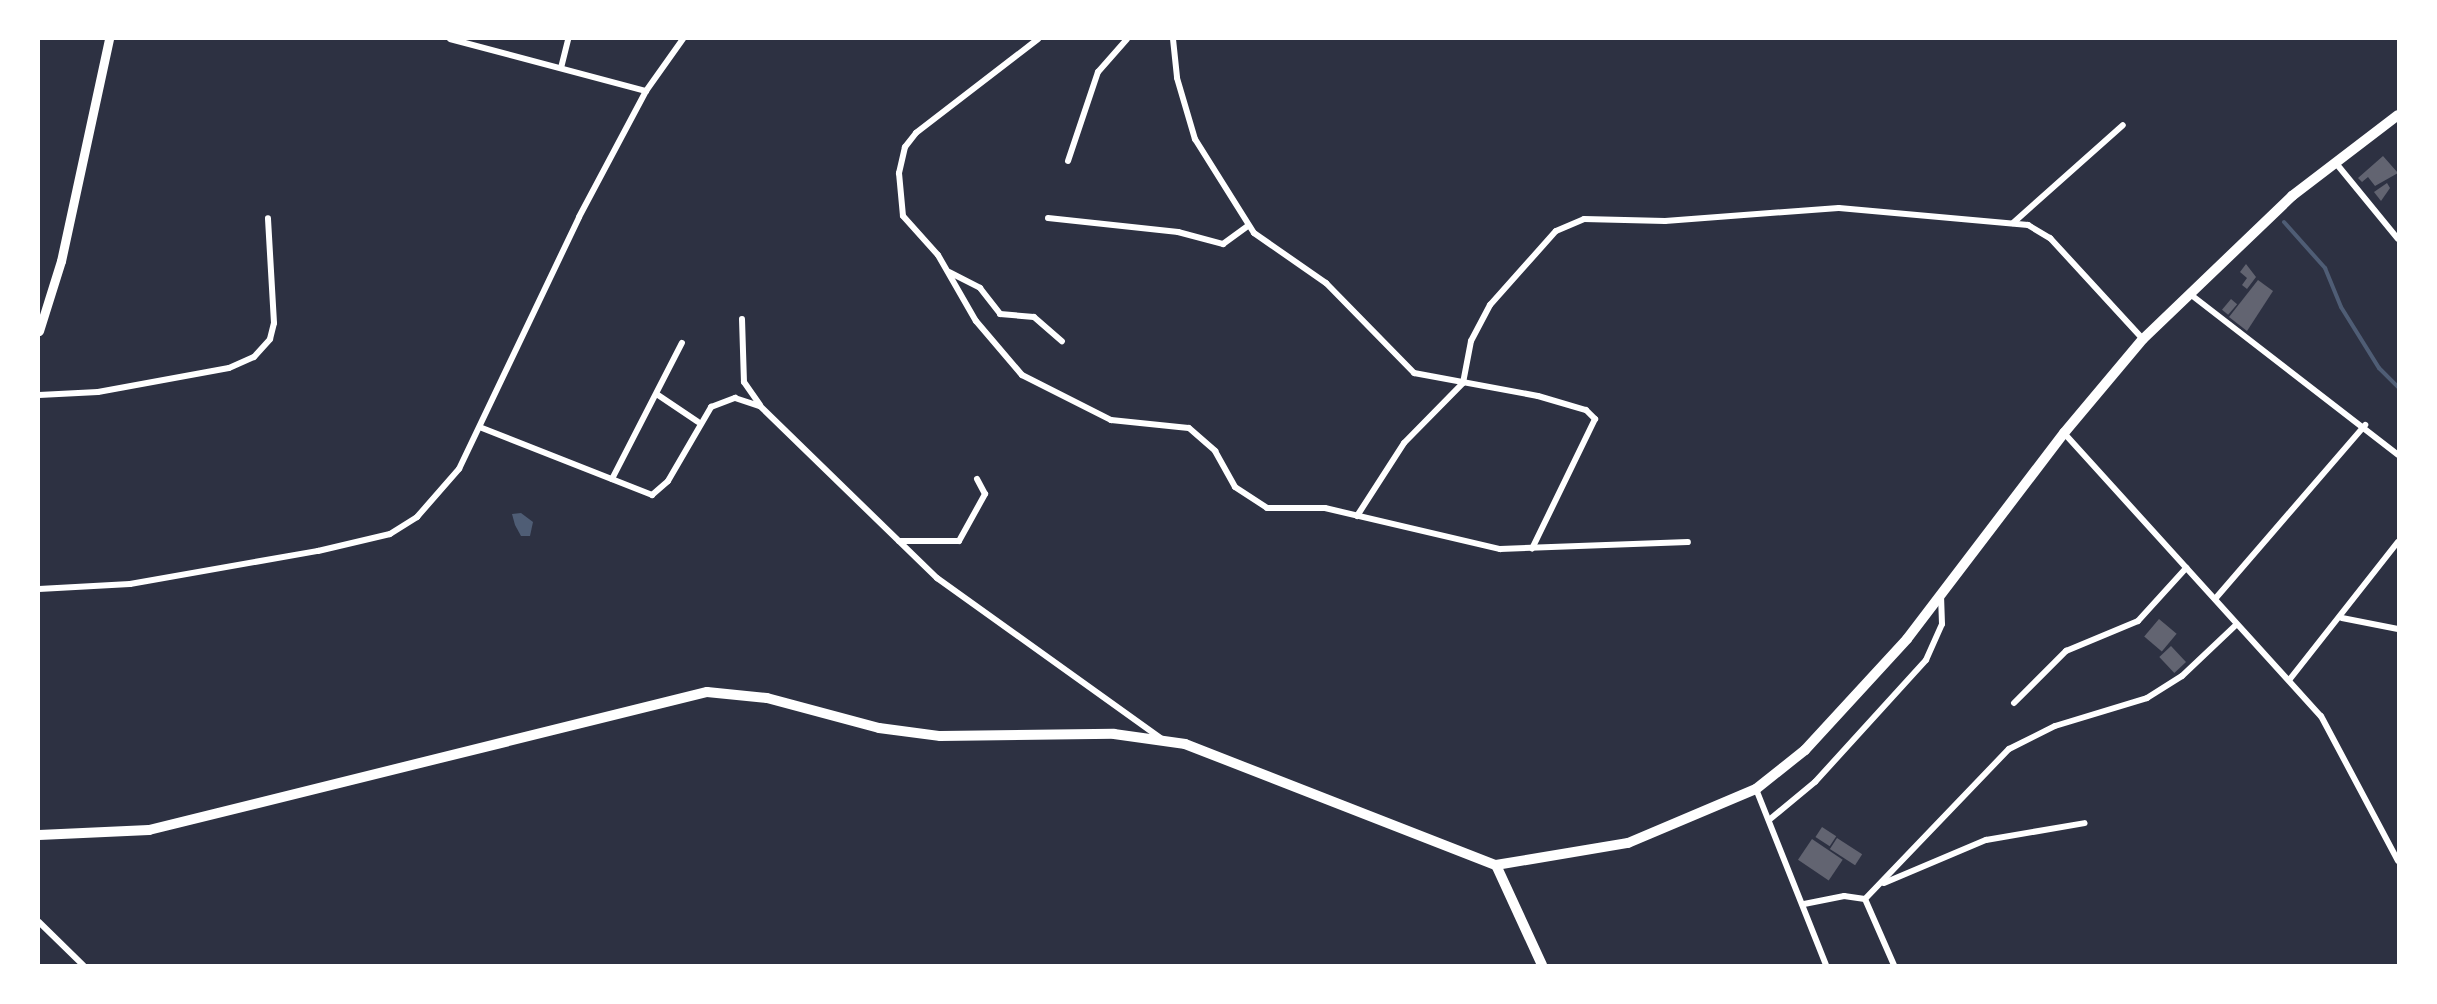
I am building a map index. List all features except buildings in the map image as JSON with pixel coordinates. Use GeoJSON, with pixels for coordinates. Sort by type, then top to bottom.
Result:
{"type":"FeatureCollection","features":[{"type":"Feature","properties":{"kind":"main road"},"geometry":{"type":"LineString","coordinates":[[39,835],[149,831],[707,692],[767,698],[879,728],[940,736],[1114,734],[1162,739],[1255,768],[1496,865],[1628,843],[1756,789],[1821,734],[1941,598],[2064,433],[2143,339],[2189,293],[2334,162],[2398,115]]}},
{"type":"Feature","properties":{"kind":"main road"},"geometry":{"type":"LineString","coordinates":[[1496,865],[1542,965]]}},
{"type":"Feature","properties":{"kind":"street"},"geometry":{"type":"LineString","coordinates":[[39,331],[61,261],[109,39]]}},
{"type":"Feature","properties":{"kind":"street"},"geometry":{"type":"LineString","coordinates":[[450,39],[646,91]]}},
{"type":"Feature","properties":{"kind":"street"},"geometry":{"type":"LineString","coordinates":[[561,68],[568,39]]}},
{"type":"Feature","properties":{"kind":"street"},"geometry":{"type":"LineString","coordinates":[[39,589],[130,584],[390,534],[439,497],[482,428],[498,382],[646,91],[683,39]]}},
{"type":"Feature","properties":{"kind":"street"},"geometry":{"type":"LineString","coordinates":[[1038,39],[928,122],[904,147],[899,191],[903,216],[948,272],[976,321],[1022,375],[1111,420],[1190,428],[1215,451],[1224,475],[1259,506],[1310,506],[1467,544],[1532,549],[1688,542]]}},
{"type":"Feature","properties":{"kind":"street"},"geometry":{"type":"LineString","coordinates":[[1068,160],[1098,72],[1127,39]]}},
{"type":"Feature","properties":{"kind":"street"},"geometry":{"type":"LineString","coordinates":[[1173,39],[1177,78],[1195,139],[1248,226],[1335,291],[1400,363],[1414,373],[1538,396],[1586,410],[1595,419],[1532,549]]}},
{"type":"Feature","properties":{"kind":"street"},"geometry":{"type":"LineString","coordinates":[[2013,223],[2123,124]]}},
{"type":"Feature","properties":{"kind":"street"},"geometry":{"type":"LineString","coordinates":[[2334,162],[2398,239]]}},
{"type":"Feature","properties":{"kind":"street"},"geometry":{"type":"LineString","coordinates":[[1357,516],[1404,443],[1463,383],[1479,321],[1537,248],[1570,223],[1839,208],[2013,223],[2050,238],[2143,339]]}},
{"type":"Feature","properties":{"kind":"street"},"geometry":{"type":"LineString","coordinates":[[39,394],[73,395],[171,379],[229,368],[254,357],[270,339],[274,323],[268,218]]}},
{"type":"Feature","properties":{"kind":"street"},"geometry":{"type":"LineString","coordinates":[[1048,218],[1178,232],[1226,244],[1248,226]]}},
{"type":"Feature","properties":{"kind":"street"},"geometry":{"type":"LineString","coordinates":[[948,272],[980,288],[1000,314],[1034,317],[1062,340]]}},
{"type":"Feature","properties":{"kind":"street"},"geometry":{"type":"LineString","coordinates":[[2189,293],[2365,425],[2398,454]]}},
{"type":"Feature","properties":{"kind":"street"},"geometry":{"type":"LineString","coordinates":[[742,319],[744,382],[760,406],[937,578],[1162,739]]}},
{"type":"Feature","properties":{"kind":"street"},"geometry":{"type":"LineString","coordinates":[[612,479],[658,395],[682,343]]}},
{"type":"Feature","properties":{"kind":"street"},"geometry":{"type":"LineString","coordinates":[[658,395],[698,422]]}},
{"type":"Feature","properties":{"kind":"street"},"geometry":{"type":"LineString","coordinates":[[482,428],[645,494],[661,492],[698,422],[725,399],[760,406]]}},
{"type":"Feature","properties":{"kind":"street"},"geometry":{"type":"LineString","coordinates":[[2215,599],[2365,425]]}},
{"type":"Feature","properties":{"kind":"street"},"geometry":{"type":"LineString","coordinates":[[2064,433],[2236,625],[2290,679],[2321,716],[2397,857]]}},
{"type":"Feature","properties":{"kind":"street"},"geometry":{"type":"LineString","coordinates":[[899,541],[959,541],[985,494],[977,479]]}},
{"type":"Feature","properties":{"kind":"street"},"geometry":{"type":"LineString","coordinates":[[2290,679],[2342,618],[2398,542]]}},
{"type":"Feature","properties":{"kind":"street"},"geometry":{"type":"LineString","coordinates":[[2014,703],[2066,651],[2138,621],[2186,568]]}},
{"type":"Feature","properties":{"kind":"street"},"geometry":{"type":"LineString","coordinates":[[1769,820],[1815,782],[1926,660],[1942,624],[1941,598]]}},
{"type":"Feature","properties":{"kind":"street"},"geometry":{"type":"LineString","coordinates":[[2342,618],[2398,629]]}},
{"type":"Feature","properties":{"kind":"street"},"geometry":{"type":"LineString","coordinates":[[1865,899],[2009,750],[2055,726],[2147,698],[2181,676],[2236,625]]}},
{"type":"Feature","properties":{"kind":"street"},"geometry":{"type":"LineString","coordinates":[[1756,789],[1804,904],[1826,965]]}},
{"type":"Feature","properties":{"kind":"street"},"geometry":{"type":"LineString","coordinates":[[1881,884],[1986,840],[2085,823]]}},
{"type":"Feature","properties":{"kind":"street"},"geometry":{"type":"LineString","coordinates":[[1804,904],[1844,896],[1865,899]]}},
{"type":"Feature","properties":{"kind":"street"},"geometry":{"type":"LineString","coordinates":[[1865,899],[1894,965]]}},
{"type":"Feature","properties":{"kind":"street"},"geometry":{"type":"LineString","coordinates":[[39,922],[82,965]]}},
{"type":"Feature","properties":{"kind":"water"},"geometry":{"type":"Polygon","coordinates":[[[521,513],[533,522],[530,536],[521,536],[515,525],[512,514],[521,513]]]}},
{"type":"Feature","properties":{"kind":"waterway"},"geometry":{"type":"LineString","coordinates":[[2284,222],[2325,268],[2341,307],[2379,368],[2398,387]]}}]}
